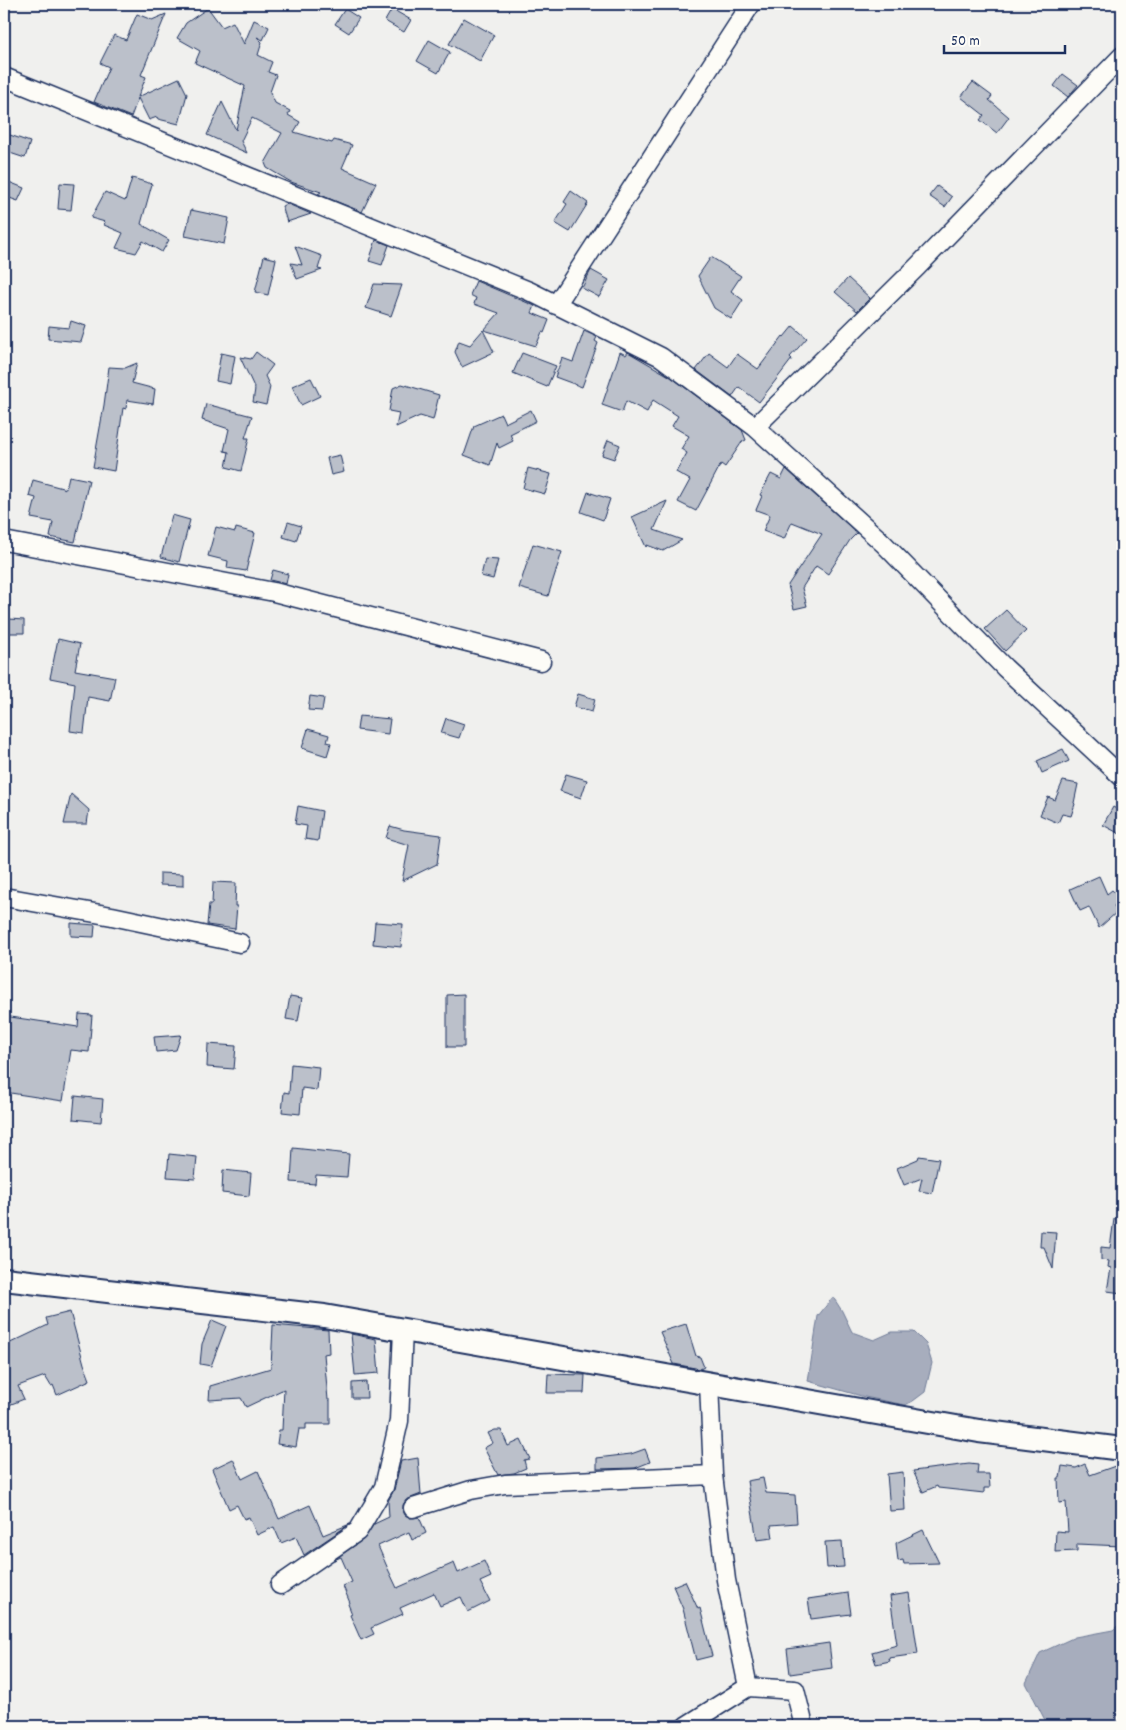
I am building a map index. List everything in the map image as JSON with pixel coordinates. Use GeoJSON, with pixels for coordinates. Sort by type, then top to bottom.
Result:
{"type":"FeatureCollection","features":[{"type":"Feature","properties":{"kind":"street"},"geometry":{"type":"LineString","coordinates":[[556,305],[751,4]]}},
{"type":"Feature","properties":{"kind":"street"},"geometry":{"type":"LineString","coordinates":[[755,426],[917,267],[1122,56]]}},
{"type":"Feature","properties":{"kind":"street"},"geometry":{"type":"LineString","coordinates":[[4,77],[528,291],[661,357],[755,426],[883,544],[1005,668],[1122,777]]}},
{"type":"Feature","properties":{"kind":"street"},"geometry":{"type":"LineString","coordinates":[[4,541],[274,592],[542,661]]}},
{"type":"Feature","properties":{"kind":"street"},"geometry":{"type":"LineString","coordinates":[[4,897],[112,916],[240,943]]}},
{"type":"Feature","properties":{"kind":"street"},"geometry":{"type":"LineString","coordinates":[[4,1279],[324,1316],[979,1431],[1122,1449]]}},
{"type":"Feature","properties":{"kind":"street"},"geometry":{"type":"LineString","coordinates":[[280,1585],[358,1531],[384,1487],[399,1421],[404,1330]]}},
{"type":"Feature","properties":{"kind":"street"},"geometry":{"type":"LineString","coordinates":[[709,1384],[713,1476],[726,1580],[748,1687]]}},
{"type":"Feature","properties":{"kind":"street"},"geometry":{"type":"LineString","coordinates":[[413,1508],[471,1490],[505,1484],[713,1476]]}},
{"type":"Feature","properties":{"kind":"street"},"geometry":{"type":"LineString","coordinates":[[686,1726],[748,1687],[795,1690],[804,1726]]}},
{"type":"Feature","properties":{"kind":"water"},"geometry":{"type":"Polygon","coordinates":[[[833,1297],[852,1332],[874,1340],[892,1332],[914,1332],[926,1344],[932,1363],[925,1392],[905,1405],[865,1397],[808,1381],[818,1316],[833,1297]]]}},
{"type":"Feature","properties":{"kind":"water"},"geometry":{"type":"Polygon","coordinates":[[[1122,1622],[1122,1726],[1035,1726],[1046,1722],[1026,1683],[1040,1653],[1075,1637],[1113,1630],[1122,1622]]]}},
{"type":"Feature","properties":{"kind":"building"},"geometry":{"type":"Polygon","coordinates":[[[208,8],[222,27],[233,22],[244,44],[254,20],[269,27],[263,40],[257,37],[262,42],[258,55],[272,62],[268,72],[276,75],[270,92],[275,103],[290,111],[288,115],[300,122],[294,132],[332,143],[334,140],[352,145],[342,168],[376,183],[362,212],[318,194],[321,192],[291,182],[267,168],[265,163],[282,133],[252,118],[241,141],[247,153],[207,135],[222,102],[236,130],[245,86],[195,63],[200,51],[177,38],[186,23],[208,8]]]}},
{"type":"Feature","properties":{"kind":"building"},"geometry":{"type":"Polygon","coordinates":[[[345,9],[359,18],[349,33],[335,24],[345,9]]]}},
{"type":"Feature","properties":{"kind":"building"},"geometry":{"type":"Polygon","coordinates":[[[392,9],[411,20],[404,32],[385,21],[392,9]]]}},
{"type":"Feature","properties":{"kind":"building"},"geometry":{"type":"Polygon","coordinates":[[[137,14],[152,20],[166,14],[141,75],[146,77],[138,97],[179,78],[187,94],[179,124],[158,119],[157,117],[149,120],[138,98],[131,117],[94,102],[109,67],[100,63],[114,35],[126,40],[137,14]]]}},
{"type":"Feature","properties":{"kind":"building"},"geometry":{"type":"Polygon","coordinates":[[[464,18],[494,35],[480,61],[449,44],[464,18]]]}},
{"type":"Feature","properties":{"kind":"building"},"geometry":{"type":"Polygon","coordinates":[[[429,40],[450,52],[438,73],[417,61],[429,40]]]}},
{"type":"Feature","properties":{"kind":"building"},"geometry":{"type":"Polygon","coordinates":[[[1063,74],[1078,85],[1068,97],[1054,86],[1063,74]]]}},
{"type":"Feature","properties":{"kind":"building"},"geometry":{"type":"Polygon","coordinates":[[[973,82],[992,96],[989,100],[1009,117],[997,133],[980,120],[984,115],[961,97],[973,82]]]}},
{"type":"Feature","properties":{"kind":"building"},"geometry":{"type":"Polygon","coordinates":[[[4,133],[30,142],[25,158],[4,151],[4,133]]]}},
{"type":"Feature","properties":{"kind":"building"},"geometry":{"type":"Polygon","coordinates":[[[132,178],[152,184],[141,224],[169,240],[162,252],[143,241],[136,253],[116,248],[123,233],[104,225],[105,222],[91,218],[105,192],[125,201],[132,178]]]}},
{"type":"Feature","properties":{"kind":"building"},"geometry":{"type":"Polygon","coordinates":[[[4,180],[24,188],[18,201],[4,196],[4,180]]]}},
{"type":"Feature","properties":{"kind":"building"},"geometry":{"type":"Polygon","coordinates":[[[60,183],[74,184],[71,210],[58,209],[60,183]]]}},
{"type":"Feature","properties":{"kind":"building"},"geometry":{"type":"Polygon","coordinates":[[[937,186],[952,197],[945,207],[929,196],[937,186]]]}},
{"type":"Feature","properties":{"kind":"building"},"geometry":{"type":"Polygon","coordinates":[[[571,191],[588,203],[570,232],[555,223],[567,204],[564,202],[571,191]]]}},
{"type":"Feature","properties":{"kind":"building"},"geometry":{"type":"Polygon","coordinates":[[[288,204],[311,214],[287,222],[282,206],[288,204]]]}},
{"type":"Feature","properties":{"kind":"building"},"geometry":{"type":"Polygon","coordinates":[[[191,210],[229,218],[224,244],[185,236],[191,210]]]}},
{"type":"Feature","properties":{"kind":"building"},"geometry":{"type":"Polygon","coordinates":[[[376,240],[389,245],[382,265],[369,261],[376,240]]]}},
{"type":"Feature","properties":{"kind":"building"},"geometry":{"type":"Polygon","coordinates":[[[295,246],[322,256],[318,269],[322,270],[297,279],[291,263],[302,265],[295,246]]]}},
{"type":"Feature","properties":{"kind":"building"},"geometry":{"type":"Polygon","coordinates":[[[264,256],[276,259],[268,295],[255,292],[264,256]]]}},
{"type":"Feature","properties":{"kind":"building"},"geometry":{"type":"Polygon","coordinates":[[[711,257],[741,276],[731,291],[743,300],[731,319],[714,308],[698,276],[711,257]]]}},
{"type":"Feature","properties":{"kind":"building"},"geometry":{"type":"Polygon","coordinates":[[[591,270],[609,280],[599,297],[582,288],[591,270]]]}},
{"type":"Feature","properties":{"kind":"building"},"geometry":{"type":"Polygon","coordinates":[[[848,278],[870,298],[857,311],[835,292],[848,278]]]}},
{"type":"Feature","properties":{"kind":"building"},"geometry":{"type":"Polygon","coordinates":[[[476,281],[535,306],[532,313],[549,320],[536,346],[484,330],[499,313],[474,304],[476,298],[470,295],[476,281]]]}},
{"type":"Feature","properties":{"kind":"building"},"geometry":{"type":"Polygon","coordinates":[[[374,284],[402,285],[391,316],[366,308],[374,284]]]}},
{"type":"Feature","properties":{"kind":"building"},"geometry":{"type":"Polygon","coordinates":[[[71,321],[86,326],[81,342],[48,339],[49,326],[69,328],[71,321]]]}},
{"type":"Feature","properties":{"kind":"building"},"geometry":{"type":"Polygon","coordinates":[[[793,326],[807,338],[790,357],[792,359],[759,402],[739,387],[732,397],[696,370],[709,353],[728,367],[737,354],[758,369],[793,326]]]}},
{"type":"Feature","properties":{"kind":"building"},"geometry":{"type":"Polygon","coordinates":[[[483,330],[494,352],[462,367],[455,352],[459,341],[470,345],[483,330]]]}},
{"type":"Feature","properties":{"kind":"building"},"geometry":{"type":"Polygon","coordinates":[[[584,331],[597,337],[595,341],[598,343],[582,387],[555,377],[562,358],[573,362],[584,331]]]}},
{"type":"Feature","properties":{"kind":"building"},"geometry":{"type":"Polygon","coordinates":[[[256,352],[273,365],[265,376],[270,387],[266,405],[253,402],[255,389],[240,357],[251,359],[256,352]]]}},
{"type":"Feature","properties":{"kind":"building"},"geometry":{"type":"Polygon","coordinates":[[[620,352],[626,355],[628,352],[671,377],[742,430],[746,440],[742,442],[725,467],[721,464],[696,511],[678,502],[690,480],[676,472],[687,453],[681,449],[689,436],[672,426],[678,416],[653,400],[647,412],[626,401],[622,412],[602,405],[620,352]]]}},
{"type":"Feature","properties":{"kind":"building"},"geometry":{"type":"Polygon","coordinates":[[[221,353],[235,356],[230,384],[216,381],[221,353]]]}},
{"type":"Feature","properties":{"kind":"building"},"geometry":{"type":"Polygon","coordinates":[[[522,353],[556,366],[547,387],[513,373],[522,353]]]}},
{"type":"Feature","properties":{"kind":"building"},"geometry":{"type":"Polygon","coordinates":[[[137,363],[132,383],[155,389],[153,404],[127,400],[126,409],[123,408],[114,471],[93,467],[109,367],[125,368],[137,363]]]}},
{"type":"Feature","properties":{"kind":"building"},"geometry":{"type":"Polygon","coordinates":[[[311,378],[320,396],[301,405],[292,386],[311,378]]]}},
{"type":"Feature","properties":{"kind":"building"},"geometry":{"type":"Polygon","coordinates":[[[402,384],[439,395],[433,420],[420,416],[396,427],[399,413],[389,411],[393,388],[402,384]]]}},
{"type":"Feature","properties":{"kind":"building"},"geometry":{"type":"Polygon","coordinates":[[[206,404],[252,416],[245,438],[249,438],[241,471],[226,467],[229,452],[224,451],[229,429],[202,420],[206,404]]]}},
{"type":"Feature","properties":{"kind":"building"},"geometry":{"type":"Polygon","coordinates":[[[531,410],[536,421],[510,434],[513,441],[499,448],[497,443],[490,465],[464,455],[474,426],[501,414],[505,423],[531,410]]]}},
{"type":"Feature","properties":{"kind":"building"},"geometry":{"type":"Polygon","coordinates":[[[608,440],[620,445],[614,459],[602,455],[608,440]]]}},
{"type":"Feature","properties":{"kind":"building"},"geometry":{"type":"Polygon","coordinates":[[[340,455],[344,472],[331,475],[327,458],[340,455]]]}},
{"type":"Feature","properties":{"kind":"building"},"geometry":{"type":"Polygon","coordinates":[[[528,468],[551,474],[545,494],[523,488],[528,468]]]}},
{"type":"Feature","properties":{"kind":"building"},"geometry":{"type":"Polygon","coordinates":[[[786,469],[857,533],[850,540],[828,574],[816,566],[802,588],[807,606],[794,609],[788,585],[822,534],[792,522],[784,539],[763,531],[770,515],[756,510],[762,496],[760,495],[771,474],[781,479],[786,469]]]}},
{"type":"Feature","properties":{"kind":"building"},"geometry":{"type":"Polygon","coordinates":[[[69,476],[89,480],[75,542],[50,537],[53,522],[31,518],[36,498],[29,496],[33,480],[66,489],[69,476]]]}},
{"type":"Feature","properties":{"kind":"building"},"geometry":{"type":"Polygon","coordinates":[[[588,492],[610,499],[603,520],[581,512],[588,492]]]}},
{"type":"Feature","properties":{"kind":"building"},"geometry":{"type":"Polygon","coordinates":[[[667,501],[654,530],[682,540],[663,551],[647,545],[646,547],[632,517],[667,501]]]}},
{"type":"Feature","properties":{"kind":"building"},"geometry":{"type":"Polygon","coordinates":[[[172,515],[190,520],[179,562],[161,557],[172,515]]]}},
{"type":"Feature","properties":{"kind":"building"},"geometry":{"type":"Polygon","coordinates":[[[288,522],[301,526],[296,541],[283,537],[288,522]]]}},
{"type":"Feature","properties":{"kind":"building"},"geometry":{"type":"Polygon","coordinates":[[[216,527],[235,532],[236,528],[255,533],[246,571],[227,568],[228,561],[208,556],[216,527]]]}},
{"type":"Feature","properties":{"kind":"building"},"geometry":{"type":"Polygon","coordinates":[[[533,544],[562,552],[548,596],[519,588],[533,544]]]}},
{"type":"Feature","properties":{"kind":"building"},"geometry":{"type":"Polygon","coordinates":[[[485,559],[498,560],[493,579],[481,576],[485,559]]]}},
{"type":"Feature","properties":{"kind":"building"},"geometry":{"type":"Polygon","coordinates":[[[273,570],[288,574],[286,584],[270,580],[273,570]]]}},
{"type":"Feature","properties":{"kind":"building"},"geometry":{"type":"Polygon","coordinates":[[[1006,610],[1026,631],[1005,651],[985,629],[1006,610]]]}},
{"type":"Feature","properties":{"kind":"building"},"geometry":{"type":"Polygon","coordinates":[[[9,619],[24,620],[24,633],[9,633],[9,619]]]}},
{"type":"Feature","properties":{"kind":"building"},"geometry":{"type":"Polygon","coordinates":[[[58,639],[80,644],[75,670],[115,677],[110,701],[88,697],[84,733],[70,731],[75,683],[50,678],[58,639]]]}},
{"type":"Feature","properties":{"kind":"building"},"geometry":{"type":"Polygon","coordinates":[[[578,694],[595,699],[592,712],[574,707],[578,694]]]}},
{"type":"Feature","properties":{"kind":"building"},"geometry":{"type":"Polygon","coordinates":[[[310,696],[324,698],[322,711],[308,710],[310,696]]]}},
{"type":"Feature","properties":{"kind":"building"},"geometry":{"type":"Polygon","coordinates":[[[359,716],[390,719],[388,734],[357,730],[359,716]]]}},
{"type":"Feature","properties":{"kind":"building"},"geometry":{"type":"Polygon","coordinates":[[[446,718],[464,724],[459,738],[441,733],[446,718]]]}},
{"type":"Feature","properties":{"kind":"building"},"geometry":{"type":"Polygon","coordinates":[[[308,729],[329,735],[327,742],[331,743],[327,756],[302,748],[308,729]]]}},
{"type":"Feature","properties":{"kind":"building"},"geometry":{"type":"Polygon","coordinates":[[[1063,749],[1069,761],[1042,773],[1037,761],[1063,749]]]}},
{"type":"Feature","properties":{"kind":"building"},"geometry":{"type":"Polygon","coordinates":[[[566,774],[587,780],[581,798],[560,791],[566,774]]]}},
{"type":"Feature","properties":{"kind":"building"},"geometry":{"type":"Polygon","coordinates":[[[1063,781],[1078,784],[1071,816],[1062,814],[1058,823],[1040,815],[1048,797],[1055,800],[1063,781]]]}},
{"type":"Feature","properties":{"kind":"building"},"geometry":{"type":"Polygon","coordinates":[[[71,794],[89,810],[87,824],[64,824],[71,794]]]}},
{"type":"Feature","properties":{"kind":"building"},"geometry":{"type":"Polygon","coordinates":[[[298,806],[322,811],[318,841],[305,839],[307,826],[295,824],[298,806]]]}},
{"type":"Feature","properties":{"kind":"building"},"geometry":{"type":"Polygon","coordinates":[[[1113,807],[1122,812],[1122,835],[1103,825],[1113,807]]]}},
{"type":"Feature","properties":{"kind":"building"},"geometry":{"type":"Polygon","coordinates":[[[390,826],[404,830],[441,835],[437,864],[402,881],[409,845],[386,838],[390,826]]]}},
{"type":"Feature","properties":{"kind":"building"},"geometry":{"type":"Polygon","coordinates":[[[160,873],[183,874],[183,886],[160,885],[160,873]]]}},
{"type":"Feature","properties":{"kind":"building"},"geometry":{"type":"Polygon","coordinates":[[[1099,876],[1107,894],[1112,890],[1121,898],[1114,906],[1118,911],[1099,928],[1089,907],[1080,911],[1070,889],[1099,876]]]}},
{"type":"Feature","properties":{"kind":"building"},"geometry":{"type":"Polygon","coordinates":[[[213,882],[236,883],[235,929],[207,925],[209,904],[212,904],[213,882]]]}},
{"type":"Feature","properties":{"kind":"building"},"geometry":{"type":"Polygon","coordinates":[[[375,922],[403,924],[401,947],[373,944],[375,922]]]}},
{"type":"Feature","properties":{"kind":"building"},"geometry":{"type":"Polygon","coordinates":[[[71,923],[95,925],[94,937],[71,936],[71,923]]]}},
{"type":"Feature","properties":{"kind":"building"},"geometry":{"type":"Polygon","coordinates":[[[464,994],[464,1047],[447,1047],[447,995],[464,994]]]}},
{"type":"Feature","properties":{"kind":"building"},"geometry":{"type":"Polygon","coordinates":[[[290,996],[302,998],[298,1021],[286,1019],[290,996]]]}},
{"type":"Feature","properties":{"kind":"building"},"geometry":{"type":"Polygon","coordinates":[[[79,1014],[92,1015],[89,1052],[71,1050],[63,1101],[4,1092],[4,1016],[78,1027],[79,1014]]]}},
{"type":"Feature","properties":{"kind":"building"},"geometry":{"type":"Polygon","coordinates":[[[181,1035],[176,1050],[156,1052],[154,1037],[181,1035]]]}},
{"type":"Feature","properties":{"kind":"building"},"geometry":{"type":"Polygon","coordinates":[[[208,1044],[236,1046],[234,1069],[207,1067],[208,1044]]]}},
{"type":"Feature","properties":{"kind":"building"},"geometry":{"type":"Polygon","coordinates":[[[291,1064],[319,1067],[317,1090],[302,1088],[300,1114],[282,1112],[284,1092],[289,1093],[291,1064]]]}},
{"type":"Feature","properties":{"kind":"building"},"geometry":{"type":"Polygon","coordinates":[[[75,1096],[103,1099],[101,1122],[73,1119],[75,1096]]]}},
{"type":"Feature","properties":{"kind":"building"},"geometry":{"type":"Polygon","coordinates":[[[293,1148],[349,1154],[347,1177],[316,1175],[315,1184],[291,1182],[293,1148]]]}},
{"type":"Feature","properties":{"kind":"building"},"geometry":{"type":"Polygon","coordinates":[[[169,1154],[197,1157],[195,1179],[167,1177],[169,1154]]]}},
{"type":"Feature","properties":{"kind":"building"},"geometry":{"type":"Polygon","coordinates":[[[919,1156],[939,1159],[932,1193],[919,1191],[922,1178],[904,1185],[897,1168],[918,1159],[919,1156]]]}},
{"type":"Feature","properties":{"kind":"building"},"geometry":{"type":"Polygon","coordinates":[[[223,1170],[251,1173],[249,1196],[222,1193],[223,1170]]]}},
{"type":"Feature","properties":{"kind":"building"},"geometry":{"type":"Polygon","coordinates":[[[1114,1219],[1122,1219],[1122,1293],[1107,1291],[1111,1268],[1108,1267],[1109,1261],[1101,1260],[1101,1247],[1110,1248],[1114,1219]]]}},
{"type":"Feature","properties":{"kind":"building"},"geometry":{"type":"Polygon","coordinates":[[[1041,1231],[1056,1232],[1053,1269],[1044,1247],[1040,1247],[1041,1231]]]}},
{"type":"Feature","properties":{"kind":"building"},"geometry":{"type":"Polygon","coordinates":[[[70,1312],[90,1380],[57,1395],[53,1385],[51,1386],[45,1376],[18,1386],[24,1399],[4,1407],[4,1346],[48,1325],[46,1318],[70,1312]]]}},
{"type":"Feature","properties":{"kind":"building"},"geometry":{"type":"Polygon","coordinates":[[[212,1320],[226,1326],[211,1366],[200,1364],[202,1344],[212,1320]]]}},
{"type":"Feature","properties":{"kind":"building"},"geometry":{"type":"Polygon","coordinates":[[[686,1324],[696,1356],[700,1357],[704,1367],[700,1369],[674,1364],[660,1332],[686,1324]]]}},
{"type":"Feature","properties":{"kind":"building"},"geometry":{"type":"Polygon","coordinates":[[[273,1325],[328,1330],[329,1353],[324,1354],[328,1400],[330,1400],[330,1424],[306,1424],[306,1429],[299,1429],[296,1447],[277,1444],[279,1430],[282,1430],[284,1389],[246,1407],[241,1398],[209,1400],[210,1386],[271,1368],[273,1325]]]}},
{"type":"Feature","properties":{"kind":"building"},"geometry":{"type":"Polygon","coordinates":[[[351,1334],[376,1339],[379,1373],[355,1375],[351,1334]]]}},
{"type":"Feature","properties":{"kind":"building"},"geometry":{"type":"Polygon","coordinates":[[[548,1374],[585,1375],[584,1393],[547,1393],[548,1374]]]}},
{"type":"Feature","properties":{"kind":"building"},"geometry":{"type":"Polygon","coordinates":[[[366,1382],[367,1398],[352,1398],[352,1383],[366,1382]]]}},
{"type":"Feature","properties":{"kind":"building"},"geometry":{"type":"Polygon","coordinates":[[[501,1430],[508,1446],[521,1440],[530,1459],[524,1460],[526,1468],[514,1473],[498,1475],[484,1448],[493,1443],[488,1433],[501,1430]]]}},
{"type":"Feature","properties":{"kind":"building"},"geometry":{"type":"Polygon","coordinates":[[[645,1449],[650,1462],[635,1468],[597,1469],[597,1458],[631,1454],[645,1449]]]}},
{"type":"Feature","properties":{"kind":"building"},"geometry":{"type":"Polygon","coordinates":[[[418,1458],[421,1494],[406,1500],[403,1505],[403,1511],[410,1518],[419,1517],[426,1533],[412,1540],[409,1532],[378,1546],[397,1588],[454,1563],[458,1573],[484,1561],[491,1577],[480,1582],[490,1601],[468,1612],[461,1597],[440,1606],[434,1593],[400,1608],[403,1614],[371,1628],[374,1634],[361,1640],[350,1615],[352,1614],[348,1604],[350,1603],[343,1586],[352,1582],[341,1557],[334,1560],[364,1539],[374,1524],[389,1517],[388,1501],[394,1490],[401,1461],[418,1458]]]}},
{"type":"Feature","properties":{"kind":"building"},"geometry":{"type":"Polygon","coordinates":[[[233,1459],[242,1479],[258,1471],[279,1519],[310,1505],[323,1535],[350,1524],[304,1555],[296,1537],[281,1543],[274,1527],[257,1535],[249,1517],[244,1519],[237,1505],[229,1509],[212,1469],[233,1459]]]}},
{"type":"Feature","properties":{"kind":"building"},"geometry":{"type":"Polygon","coordinates":[[[969,1464],[978,1465],[977,1474],[989,1474],[990,1488],[984,1488],[984,1493],[938,1488],[937,1486],[923,1492],[913,1471],[969,1464]]]}},
{"type":"Feature","properties":{"kind":"building"},"geometry":{"type":"Polygon","coordinates":[[[1085,1464],[1090,1475],[1118,1465],[1122,1477],[1122,1546],[1077,1544],[1077,1551],[1055,1552],[1056,1531],[1068,1532],[1066,1502],[1059,1503],[1058,1478],[1060,1478],[1062,1466],[1076,1468],[1085,1464]]]}},
{"type":"Feature","properties":{"kind":"building"},"geometry":{"type":"Polygon","coordinates":[[[903,1472],[905,1510],[890,1511],[887,1474],[903,1472]]]}},
{"type":"Feature","properties":{"kind":"building"},"geometry":{"type":"Polygon","coordinates":[[[763,1478],[766,1493],[795,1495],[797,1523],[771,1525],[773,1538],[757,1540],[747,1481],[763,1478]]]}},
{"type":"Feature","properties":{"kind":"building"},"geometry":{"type":"Polygon","coordinates":[[[923,1530],[939,1563],[904,1564],[903,1560],[898,1561],[896,1543],[923,1530]]]}},
{"type":"Feature","properties":{"kind":"building"},"geometry":{"type":"Polygon","coordinates":[[[842,1541],[844,1567],[827,1568],[825,1542],[842,1541]]]}},
{"type":"Feature","properties":{"kind":"building"},"geometry":{"type":"Polygon","coordinates":[[[685,1581],[698,1609],[700,1608],[712,1656],[696,1660],[683,1609],[673,1586],[685,1581]]]}},
{"type":"Feature","properties":{"kind":"building"},"geometry":{"type":"Polygon","coordinates":[[[848,1593],[851,1614],[811,1619],[808,1599],[848,1593]]]}},
{"type":"Feature","properties":{"kind":"building"},"geometry":{"type":"Polygon","coordinates":[[[909,1593],[918,1654],[889,1658],[890,1661],[876,1664],[872,1652],[897,1645],[890,1596],[909,1593]]]}},
{"type":"Feature","properties":{"kind":"building"},"geometry":{"type":"Polygon","coordinates":[[[829,1643],[832,1668],[790,1674],[787,1649],[829,1643]]]}}]}
